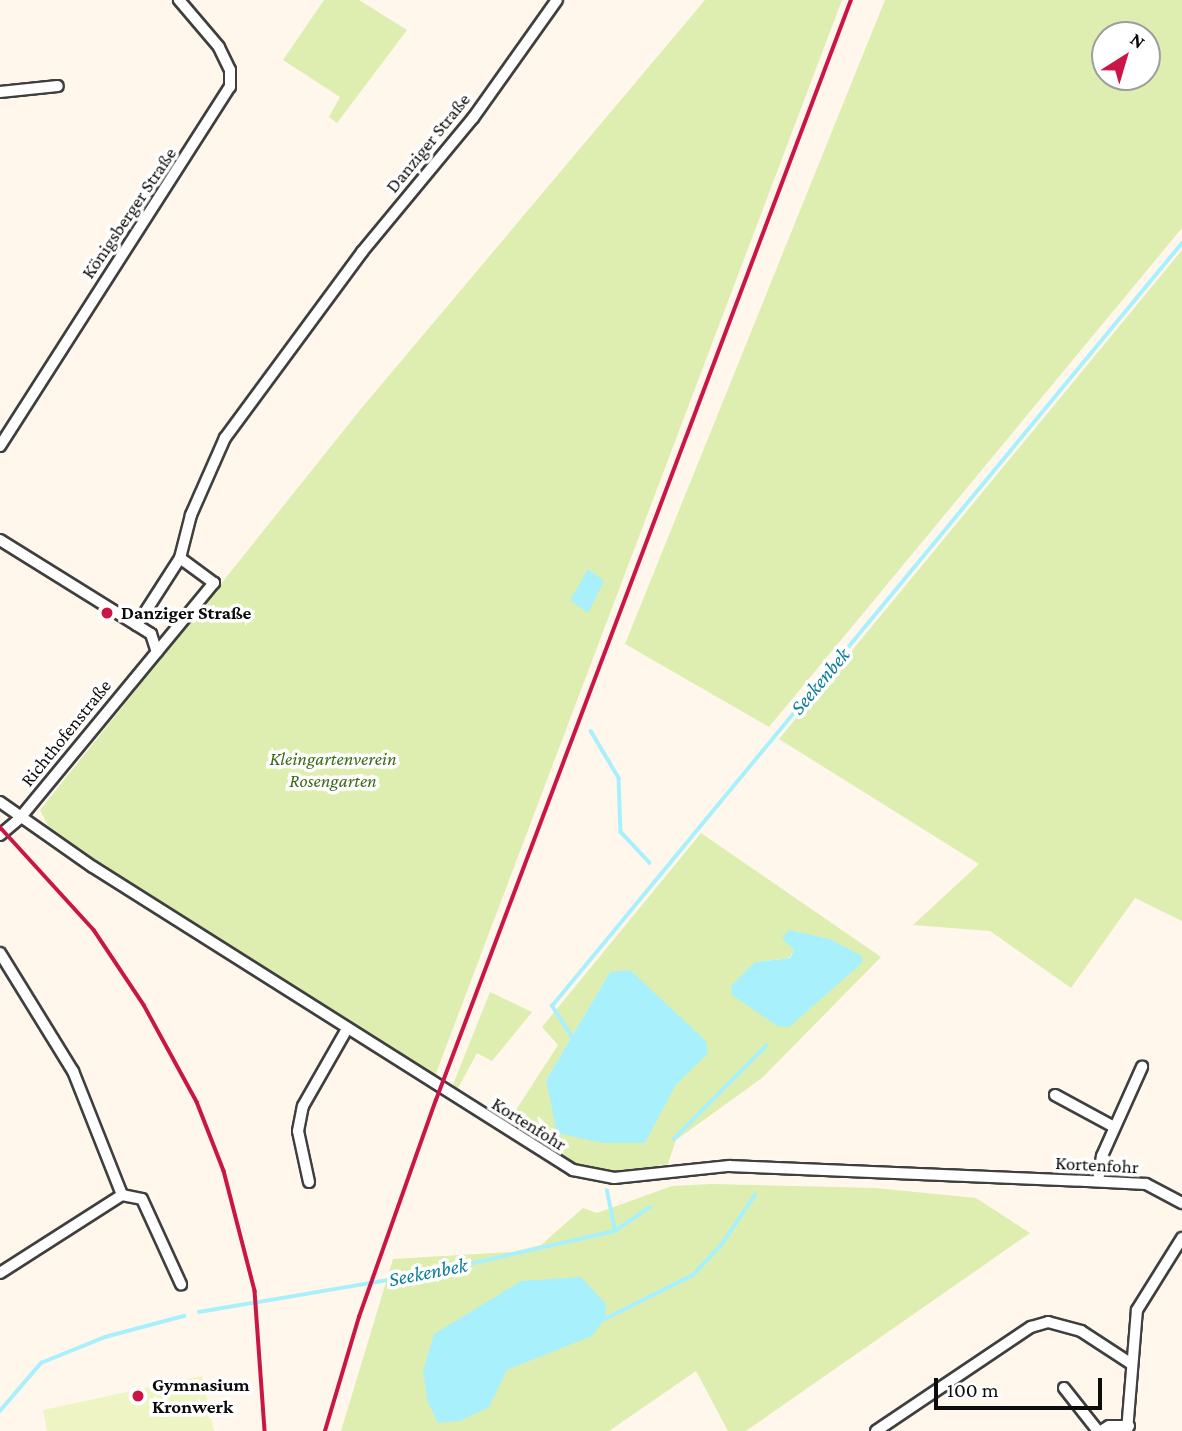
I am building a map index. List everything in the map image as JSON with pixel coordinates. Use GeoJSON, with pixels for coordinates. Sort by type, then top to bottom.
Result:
{"type":"FeatureCollection","features":[{"type":"Feature","properties":{"kind":"street","name":"Königsberger Straße"},"geometry":{"type":"LineString","coordinates":[[0,446],[230,86],[230,70],[219,47],[178,0]]}},
{"type":"Feature","properties":{"kind":"street","name":"Danziger Straße"},"geometry":{"type":"LineString","coordinates":[[137,625],[180,558],[191,515],[225,438],[362,252],[472,118],[557,0]]}},
{"type":"Feature","properties":{"kind":"street"},"geometry":{"type":"LineString","coordinates":[[0,92],[58,86]]}},
{"type":"Feature","properties":{"kind":"street"},"geometry":{"type":"LineString","coordinates":[[0,540],[150,634],[157,652],[214,583],[180,558]]}},
{"type":"Feature","properties":{"kind":"street","name":"Richthofenstraße"},"geometry":{"type":"LineString","coordinates":[[0,835],[20,818],[157,652]]}},
{"type":"Feature","properties":{"kind":"street","name":"Kortenfohr"},"geometry":{"type":"LineString","coordinates":[[0,802],[20,818],[548,1158],[597,1177],[729,1166],[1098,1181],[1146,1184],[1182,1203]]}},
{"type":"Feature","properties":{"kind":"street"},"geometry":{"type":"LineString","coordinates":[[0,953],[73,1071],[122,1195]]}},
{"type":"Feature","properties":{"kind":"street"},"geometry":{"type":"LineString","coordinates":[[309,1182],[298,1131],[303,1106],[347,1030]]}},
{"type":"Feature","properties":{"kind":"street"},"geometry":{"type":"LineString","coordinates":[[1098,1181],[1102,1156],[1142,1067]]}},
{"type":"Feature","properties":{"kind":"street"},"geometry":{"type":"LineString","coordinates":[[1055,1095],[1114,1127]]}},
{"type":"Feature","properties":{"kind":"street"},"geometry":{"type":"LineString","coordinates":[[0,1273],[122,1195],[142,1199],[181,1284]]}},
{"type":"Feature","properties":{"kind":"street"},"geometry":{"type":"LineString","coordinates":[[1064,1388],[1099,1431],[1109,1426],[1128,1429],[1130,1363],[1141,1297],[1182,1238]]}},
{"type":"Feature","properties":{"kind":"street"},"geometry":{"type":"LineString","coordinates":[[877,1431],[1031,1327],[1048,1322],[1081,1331],[1130,1363]]}},
{"type":"Feature","properties":{"kind":"green space"},"geometry":{"type":"Polygon","coordinates":[[[324,0],[359,0],[407,30],[337,123],[329,117],[340,97],[283,60],[324,0]]]}},
{"type":"Feature","properties":{"kind":"green space","name":"Kleingartenverein Rosengarten"},"geometry":{"type":"Polygon","coordinates":[[[705,0],[842,0],[435,1076],[54,838],[40,810],[360,410],[705,0]]]}},
{"type":"Feature","properties":{"kind":"green space"},"geometry":{"type":"Polygon","coordinates":[[[885,0],[1182,0],[1182,228],[769,727],[625,644],[885,0]]]}},
{"type":"Feature","properties":{"kind":"green space"},"geometry":{"type":"Polygon","coordinates":[[[1182,250],[1182,921],[1135,898],[1071,988],[990,931],[913,925],[979,864],[779,739],[1182,250]]]}},
{"type":"Feature","properties":{"kind":"green space"},"geometry":{"type":"Polygon","coordinates":[[[701,833],[881,957],[762,1078],[676,1140],[668,1164],[615,1174],[575,1166],[523,1137],[514,1113],[558,1045],[542,1027],[701,833]],[[790,943],[794,950],[789,958],[755,962],[862,962],[790,943]],[[610,972],[546,1080],[675,1086],[707,1053],[610,972]]]}},
{"type":"Feature","properties":{"kind":"green space"},"geometry":{"type":"Polygon","coordinates":[[[490,992],[532,1012],[492,1061],[477,1053],[457,1090],[452,1087],[490,992]]]}},
{"type":"Feature","properties":{"kind":"green space"},"geometry":{"type":"Polygon","coordinates":[[[711,1184],[875,1188],[976,1198],[1030,1233],[746,1431],[728,1431],[696,1371],[609,1431],[341,1431],[393,1259],[512,1252],[541,1245],[583,1208],[597,1213],[672,1186],[711,1184]]]}},
{"type":"Feature","properties":{"kind":"green space"},"geometry":{"type":"Polygon","coordinates":[[[202,1376],[214,1431],[47,1431],[43,1410],[202,1376]]]}},
{"type":"Feature","properties":{"kind":"water"},"geometry":{"type":"Polygon","coordinates":[[[588,569],[604,581],[588,613],[570,600],[588,569]]]}},
{"type":"Feature","properties":{"kind":"water"},"geometry":{"type":"Polygon","coordinates":[[[789,930],[830,939],[862,956],[862,963],[789,1027],[777,1026],[732,995],[731,986],[755,962],[790,958],[794,950],[782,938],[789,930]]]}},
{"type":"Feature","properties":{"kind":"water"},"geometry":{"type":"Polygon","coordinates":[[[630,970],[706,1041],[708,1053],[675,1086],[645,1143],[602,1143],[557,1133],[546,1080],[610,972],[630,970]]]}},
{"type":"Feature","properties":{"kind":"water"},"geometry":{"type":"Polygon","coordinates":[[[581,1277],[606,1304],[605,1319],[592,1336],[507,1370],[489,1407],[460,1421],[438,1423],[428,1403],[423,1371],[434,1334],[521,1281],[581,1277]]]}},
{"type":"Feature","properties":{"kind":"waterway","name":"Seekenbek"},"geometry":{"type":"LineString","coordinates":[[572,1037],[552,1006],[1182,243]]}},
{"type":"Feature","properties":{"kind":"waterway"},"geometry":{"type":"LineString","coordinates":[[591,731],[619,778],[621,832],[650,863]]}},
{"type":"Feature","properties":{"kind":"waterway"},"geometry":{"type":"LineString","coordinates":[[674,1139],[766,1046]]}},
{"type":"Feature","properties":{"kind":"waterway","name":"Seekenbek"},"geometry":{"type":"LineString","coordinates":[[199,1312],[430,1273],[615,1231],[607,1191]]}},
{"type":"Feature","properties":{"kind":"waterway"},"geometry":{"type":"LineString","coordinates":[[605,1319],[693,1275],[722,1244],[755,1195]]}},
{"type":"Feature","properties":{"kind":"waterway"},"geometry":{"type":"LineString","coordinates":[[615,1231],[650,1207]]}},
{"type":"Feature","properties":{"kind":"waterway","name":"Seekenbek"},"geometry":{"type":"LineString","coordinates":[[0,1411],[41,1363],[105,1337],[184,1316]]}},
{"type":"Feature","properties":{"kind":"railway"},"geometry":{"type":"LineString","coordinates":[[325,1431],[359,1317],[436,1100],[851,0]]}},
{"type":"Feature","properties":{"kind":"railway"},"geometry":{"type":"LineString","coordinates":[[0,827],[94,930],[144,1005],[197,1102],[224,1171],[255,1291],[265,1431]]}},
{"type":"Feature","properties":{"kind":"place","name":"Danziger Straße"},"geometry":{"type":"Point","coordinates":[107,613]}},
{"type":"Feature","properties":{"kind":"place","name":"Gymnasium Kronwerk"},"geometry":{"type":"Point","coordinates":[138,1396]}}]}
